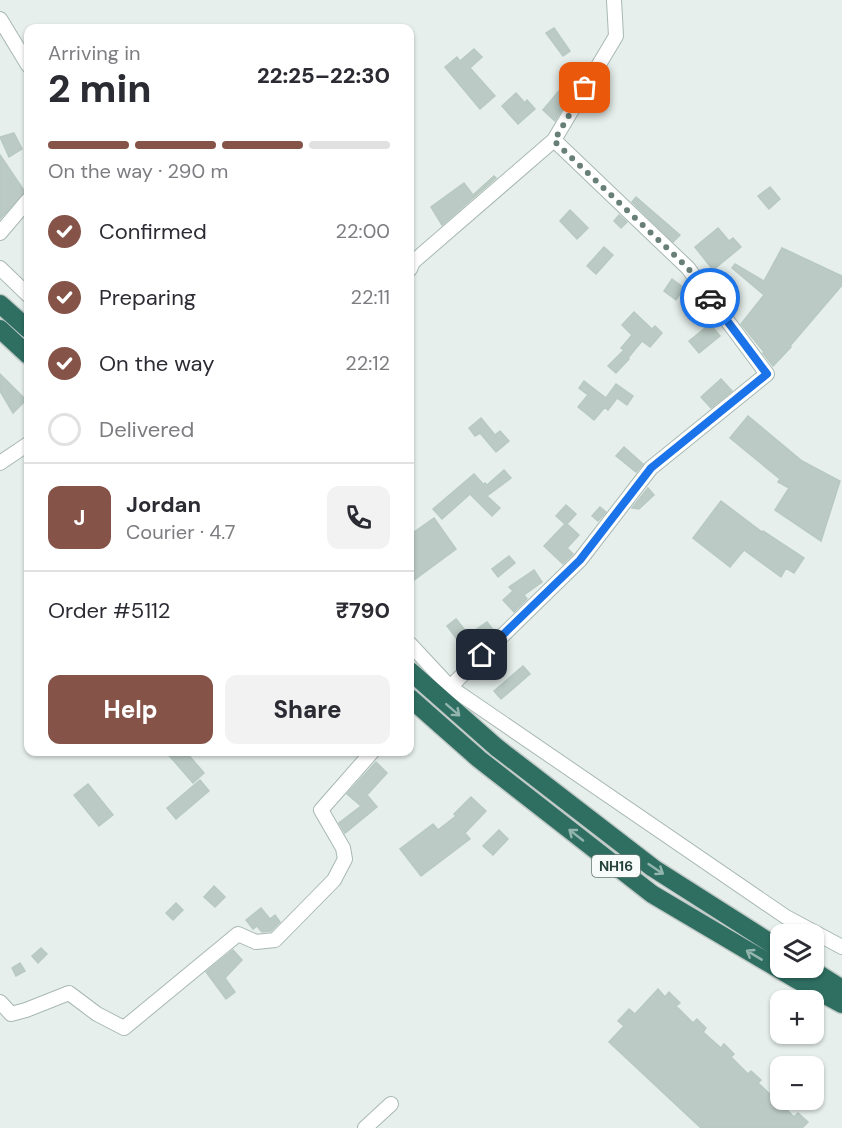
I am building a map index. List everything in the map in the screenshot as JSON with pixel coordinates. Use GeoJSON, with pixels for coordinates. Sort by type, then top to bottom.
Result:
{"type":"FeatureCollection","features":[{"type":"Feature","properties":{"kind":"highway"},"geometry":{"type":"LineString","coordinates":[[0,303],[24,325]]}},
{"type":"Feature","properties":{"kind":"highway"},"geometry":{"type":"LineString","coordinates":[[0,329],[24,351]]}},
{"type":"Feature","properties":{"kind":"highway","name":"NH16"},"geometry":{"type":"LineString","coordinates":[[414,675],[496,747],[653,868],[770,943]]}},
{"type":"Feature","properties":{"kind":"highway","name":"NH16"},"geometry":{"type":"LineString","coordinates":[[414,705],[652,894],[842,1004]]}},
{"type":"Feature","properties":{"kind":"highway"},"geometry":{"type":"LineString","coordinates":[[824,978],[842,989]]}},
{"type":"Feature","properties":{"kind":"street"},"geometry":{"type":"LineString","coordinates":[[414,261],[554,141],[616,36],[614,0]]}},
{"type":"Feature","properties":{"kind":"street"},"geometry":{"type":"LineString","coordinates":[[0,19],[24,58]]}},
{"type":"Feature","properties":{"kind":"street"},"geometry":{"type":"LineString","coordinates":[[450,687],[580,560],[651,468],[767,374],[688,268],[554,141]]}},
{"type":"Feature","properties":{"kind":"street"},"geometry":{"type":"LineString","coordinates":[[0,232],[24,205]]}},
{"type":"Feature","properties":{"kind":"street"},"geometry":{"type":"LineString","coordinates":[[0,268],[24,291]]}},
{"type":"Feature","properties":{"kind":"street"},"geometry":{"type":"LineString","coordinates":[[0,463],[24,447]]}},
{"type":"Feature","properties":{"kind":"street"},"geometry":{"type":"LineString","coordinates":[[414,648],[450,687],[786,917],[842,947]]}},
{"type":"Feature","properties":{"kind":"street"},"geometry":{"type":"LineString","coordinates":[[0,1002],[11,1014],[69,993],[97,1014],[124,1028],[238,934],[256,942],[275,940],[334,880],[345,859],[343,848],[321,810],[368,756]]}},
{"type":"Feature","properties":{"kind":"street"},"geometry":{"type":"LineString","coordinates":[[365,1128],[391,1104]]}},
{"type":"Feature","properties":{"kind":"building"},"geometry":{"type":"Polygon","coordinates":[[[554,28],[570,51],[563,56],[546,33],[554,28]]]}},
{"type":"Feature","properties":{"kind":"building"},"geometry":{"type":"Polygon","coordinates":[[[474,49],[482,57],[470,68],[495,96],[480,109],[445,67],[457,57],[460,61],[474,49]]]}},
{"type":"Feature","properties":{"kind":"building"},"geometry":{"type":"Polygon","coordinates":[[[569,79],[575,86],[555,121],[543,110],[569,79]]]}},
{"type":"Feature","properties":{"kind":"building"},"geometry":{"type":"Polygon","coordinates":[[[516,93],[525,103],[527,100],[535,109],[518,124],[502,106],[516,93]]]}},
{"type":"Feature","properties":{"kind":"building"},"geometry":{"type":"Polygon","coordinates":[[[14,133],[22,149],[9,157],[0,137],[14,133]]]}},
{"type":"Feature","properties":{"kind":"building"},"geometry":{"type":"Polygon","coordinates":[[[0,155],[24,193],[0,219],[0,155]]]}},
{"type":"Feature","properties":{"kind":"building"},"geometry":{"type":"Polygon","coordinates":[[[494,176],[496,178],[442,225],[431,207],[464,183],[473,195],[494,176]]]}},
{"type":"Feature","properties":{"kind":"building"},"geometry":{"type":"Polygon","coordinates":[[[770,187],[780,199],[769,209],[758,196],[770,187]]]}},
{"type":"Feature","properties":{"kind":"building"},"geometry":{"type":"Polygon","coordinates":[[[636,197],[680,235],[673,242],[632,202],[636,197]]]}},
{"type":"Feature","properties":{"kind":"building"},"geometry":{"type":"Polygon","coordinates":[[[570,210],[588,228],[577,239],[560,221],[570,210]]]}},
{"type":"Feature","properties":{"kind":"building"},"geometry":{"type":"Polygon","coordinates":[[[619,215],[627,222],[621,228],[614,221],[619,215]]]}},
{"type":"Feature","properties":{"kind":"building"},"geometry":{"type":"Polygon","coordinates":[[[718,228],[729,241],[733,238],[741,247],[713,270],[695,247],[718,228]]]}},
{"type":"Feature","properties":{"kind":"building"},"geometry":{"type":"Polygon","coordinates":[[[604,247],[613,255],[596,274],[587,266],[604,247]]]}},
{"type":"Feature","properties":{"kind":"building"},"geometry":{"type":"Polygon","coordinates":[[[782,248],[842,276],[842,285],[773,366],[741,324],[764,295],[732,268],[735,264],[764,281],[782,248]]]}},
{"type":"Feature","properties":{"kind":"building"},"geometry":{"type":"Polygon","coordinates":[[[672,279],[684,288],[676,300],[664,291],[672,279]]]}},
{"type":"Feature","properties":{"kind":"building"},"geometry":{"type":"Polygon","coordinates":[[[634,312],[652,329],[655,326],[662,333],[650,347],[642,341],[616,373],[608,366],[624,350],[621,348],[632,335],[622,325],[634,312]]]}},
{"type":"Feature","properties":{"kind":"building"},"geometry":{"type":"Polygon","coordinates":[[[710,324],[720,336],[699,353],[689,341],[710,324]]]}},
{"type":"Feature","properties":{"kind":"building"},"geometry":{"type":"Polygon","coordinates":[[[0,374],[24,398],[24,402],[13,413],[0,391],[0,374]]]}},
{"type":"Feature","properties":{"kind":"building"},"geometry":{"type":"Polygon","coordinates":[[[721,379],[732,391],[711,408],[701,397],[721,379]]]}},
{"type":"Feature","properties":{"kind":"building"},"geometry":{"type":"Polygon","coordinates":[[[584,381],[606,398],[616,384],[633,396],[627,405],[617,398],[608,410],[605,407],[594,420],[578,407],[588,395],[579,388],[584,381]]]}},
{"type":"Feature","properties":{"kind":"building"},"geometry":{"type":"Polygon","coordinates":[[[748,416],[802,461],[840,481],[821,541],[775,510],[789,488],[778,482],[780,479],[730,438],[748,416]]]}},
{"type":"Feature","properties":{"kind":"building"},"geometry":{"type":"Polygon","coordinates":[[[481,418],[495,435],[500,431],[509,441],[496,452],[480,433],[475,436],[469,428],[481,418]]]}},
{"type":"Feature","properties":{"kind":"building"},"geometry":{"type":"Polygon","coordinates":[[[624,447],[643,464],[636,472],[616,456],[624,447]]]}},
{"type":"Feature","properties":{"kind":"building"},"geometry":{"type":"Polygon","coordinates":[[[504,470],[511,478],[487,496],[500,508],[492,516],[470,494],[442,519],[433,509],[474,474],[484,485],[485,483],[487,485],[504,470]]]}},
{"type":"Feature","properties":{"kind":"building"},"geometry":{"type":"Polygon","coordinates":[[[648,488],[654,495],[639,509],[632,508],[648,488]]]}},
{"type":"Feature","properties":{"kind":"building"},"geometry":{"type":"Polygon","coordinates":[[[721,501],[762,532],[804,558],[794,573],[786,568],[781,577],[744,550],[730,567],[693,538],[721,501]]]}},
{"type":"Feature","properties":{"kind":"building"},"geometry":{"type":"Polygon","coordinates":[[[566,505],[576,514],[567,524],[579,535],[567,548],[573,554],[563,564],[544,546],[565,524],[556,516],[566,505]]]}},
{"type":"Feature","properties":{"kind":"building"},"geometry":{"type":"Polygon","coordinates":[[[600,507],[606,512],[598,521],[592,516],[600,507]]]}},
{"type":"Feature","properties":{"kind":"building"},"geometry":{"type":"Polygon","coordinates":[[[434,518],[456,549],[414,580],[414,541],[414,532],[434,518]]]}},
{"type":"Feature","properties":{"kind":"building"},"geometry":{"type":"Polygon","coordinates":[[[509,556],[515,563],[498,577],[492,569],[509,556]]]}},
{"type":"Feature","properties":{"kind":"building"},"geometry":{"type":"Polygon","coordinates":[[[534,570],[542,582],[524,595],[527,599],[514,612],[503,600],[513,591],[509,587],[534,570]]]}},
{"type":"Feature","properties":{"kind":"building"},"geometry":{"type":"Polygon","coordinates":[[[456,619],[469,635],[459,642],[447,626],[456,619]]]}},
{"type":"Feature","properties":{"kind":"building"},"geometry":{"type":"Polygon","coordinates":[[[487,622],[494,631],[482,643],[474,631],[487,622]]]}},
{"type":"Feature","properties":{"kind":"building"},"geometry":{"type":"Polygon","coordinates":[[[523,666],[530,674],[501,699],[494,691],[523,666]]]}},
{"type":"Feature","properties":{"kind":"building"},"geometry":{"type":"Polygon","coordinates":[[[169,756],[189,756],[204,773],[193,783],[169,756]]]}},
{"type":"Feature","properties":{"kind":"building"},"geometry":{"type":"Polygon","coordinates":[[[376,762],[387,773],[367,795],[377,807],[345,833],[339,823],[361,806],[347,794],[376,762]]]}},
{"type":"Feature","properties":{"kind":"building"},"geometry":{"type":"Polygon","coordinates":[[[200,780],[209,791],[176,819],[167,808],[200,780]]]}},
{"type":"Feature","properties":{"kind":"building"},"geometry":{"type":"Polygon","coordinates":[[[88,784],[113,815],[99,826],[74,795],[88,784]]]}},
{"type":"Feature","properties":{"kind":"building"},"geometry":{"type":"Polygon","coordinates":[[[471,797],[486,811],[465,833],[470,839],[421,876],[400,849],[433,824],[438,830],[456,816],[454,814],[471,797]]]}},
{"type":"Feature","properties":{"kind":"building"},"geometry":{"type":"Polygon","coordinates":[[[499,830],[508,839],[493,855],[483,846],[499,830]]]}},
{"type":"Feature","properties":{"kind":"building"},"geometry":{"type":"Polygon","coordinates":[[[214,886],[225,897],[215,907],[204,897],[214,886]]]}},
{"type":"Feature","properties":{"kind":"building"},"geometry":{"type":"Polygon","coordinates":[[[176,903],[183,910],[173,920],[166,913],[176,903]]]}},
{"type":"Feature","properties":{"kind":"building"},"geometry":{"type":"Polygon","coordinates":[[[261,908],[270,919],[275,915],[280,922],[271,931],[262,932],[257,926],[253,929],[246,920],[261,908]]]}},
{"type":"Feature","properties":{"kind":"building"},"geometry":{"type":"Polygon","coordinates":[[[41,948],[47,954],[38,963],[32,956],[41,948]]]}},
{"type":"Feature","properties":{"kind":"building"},"geometry":{"type":"Polygon","coordinates":[[[233,950],[242,960],[225,978],[235,992],[226,999],[206,972],[233,950]]]}},
{"type":"Feature","properties":{"kind":"building"},"geometry":{"type":"Polygon","coordinates":[[[20,963],[25,971],[16,976],[12,968],[20,963]]]}},
{"type":"Feature","properties":{"kind":"building"},"geometry":{"type":"Polygon","coordinates":[[[658,989],[665,997],[669,992],[680,1003],[676,1006],[693,1023],[697,1019],[706,1028],[703,1032],[721,1048],[724,1044],[734,1054],[731,1057],[748,1074],[751,1071],[761,1080],[758,1083],[770,1094],[770,1110],[787,1110],[794,1117],[798,1113],[808,1122],[802,1128],[701,1128],[609,1042],[624,1026],[618,1021],[629,1009],[635,1014],[658,989]]]}},
{"type":"Feature","properties":{"kind":"way so far"},"geometry":{"type":"LineString","coordinates":[[585,88],[554,141],[688,268],[710,298]]}},
{"type":"Feature","properties":{"kind":"route"},"geometry":{"type":"LineString","coordinates":[[482,655],[580,560],[651,468],[767,374],[710,298]]}}]}
